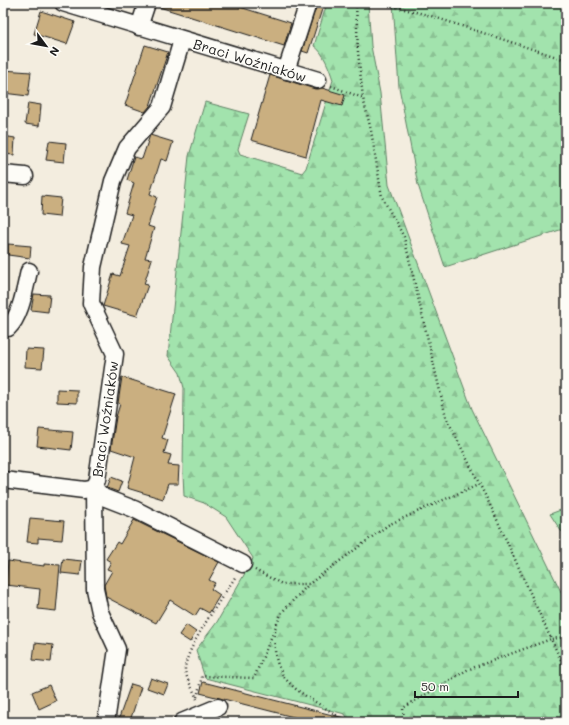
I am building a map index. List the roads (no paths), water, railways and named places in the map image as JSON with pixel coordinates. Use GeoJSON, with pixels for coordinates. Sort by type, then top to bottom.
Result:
{"type":"FeatureCollection","features":[{"type":"Feature","properties":{"kind":"street","name":"Braci Woźniaków"},"geometry":{"type":"LineString","coordinates":[[63,3],[318,80]]}},
{"type":"Feature","properties":{"kind":"street"},"geometry":{"type":"LineString","coordinates":[[139,27],[146,3]]}},
{"type":"Feature","properties":{"kind":"street"},"geometry":{"type":"LineString","coordinates":[[286,71],[308,3]]}},
{"type":"Feature","properties":{"kind":"street","name":"Braci Woźniaków"},"geometry":{"type":"LineString","coordinates":[[106,722],[117,649],[100,612],[95,589],[94,488],[97,480],[115,354],[91,303],[93,267],[113,181],[127,148],[162,107],[182,40]]}},
{"type":"Feature","properties":{"kind":"street"},"geometry":{"type":"LineString","coordinates":[[3,174],[25,176]]}},
{"type":"Feature","properties":{"kind":"street"},"geometry":{"type":"LineString","coordinates":[[3,328],[8,328],[15,319],[25,292],[29,271]]}},
{"type":"Feature","properties":{"kind":"street"},"geometry":{"type":"LineString","coordinates":[[3,480],[84,490],[94,488],[103,497],[134,509],[244,564]]}},
{"type":"Feature","properties":{"kind":"street"},"geometry":{"type":"LineString","coordinates":[[188,719],[218,707]]}}]}
